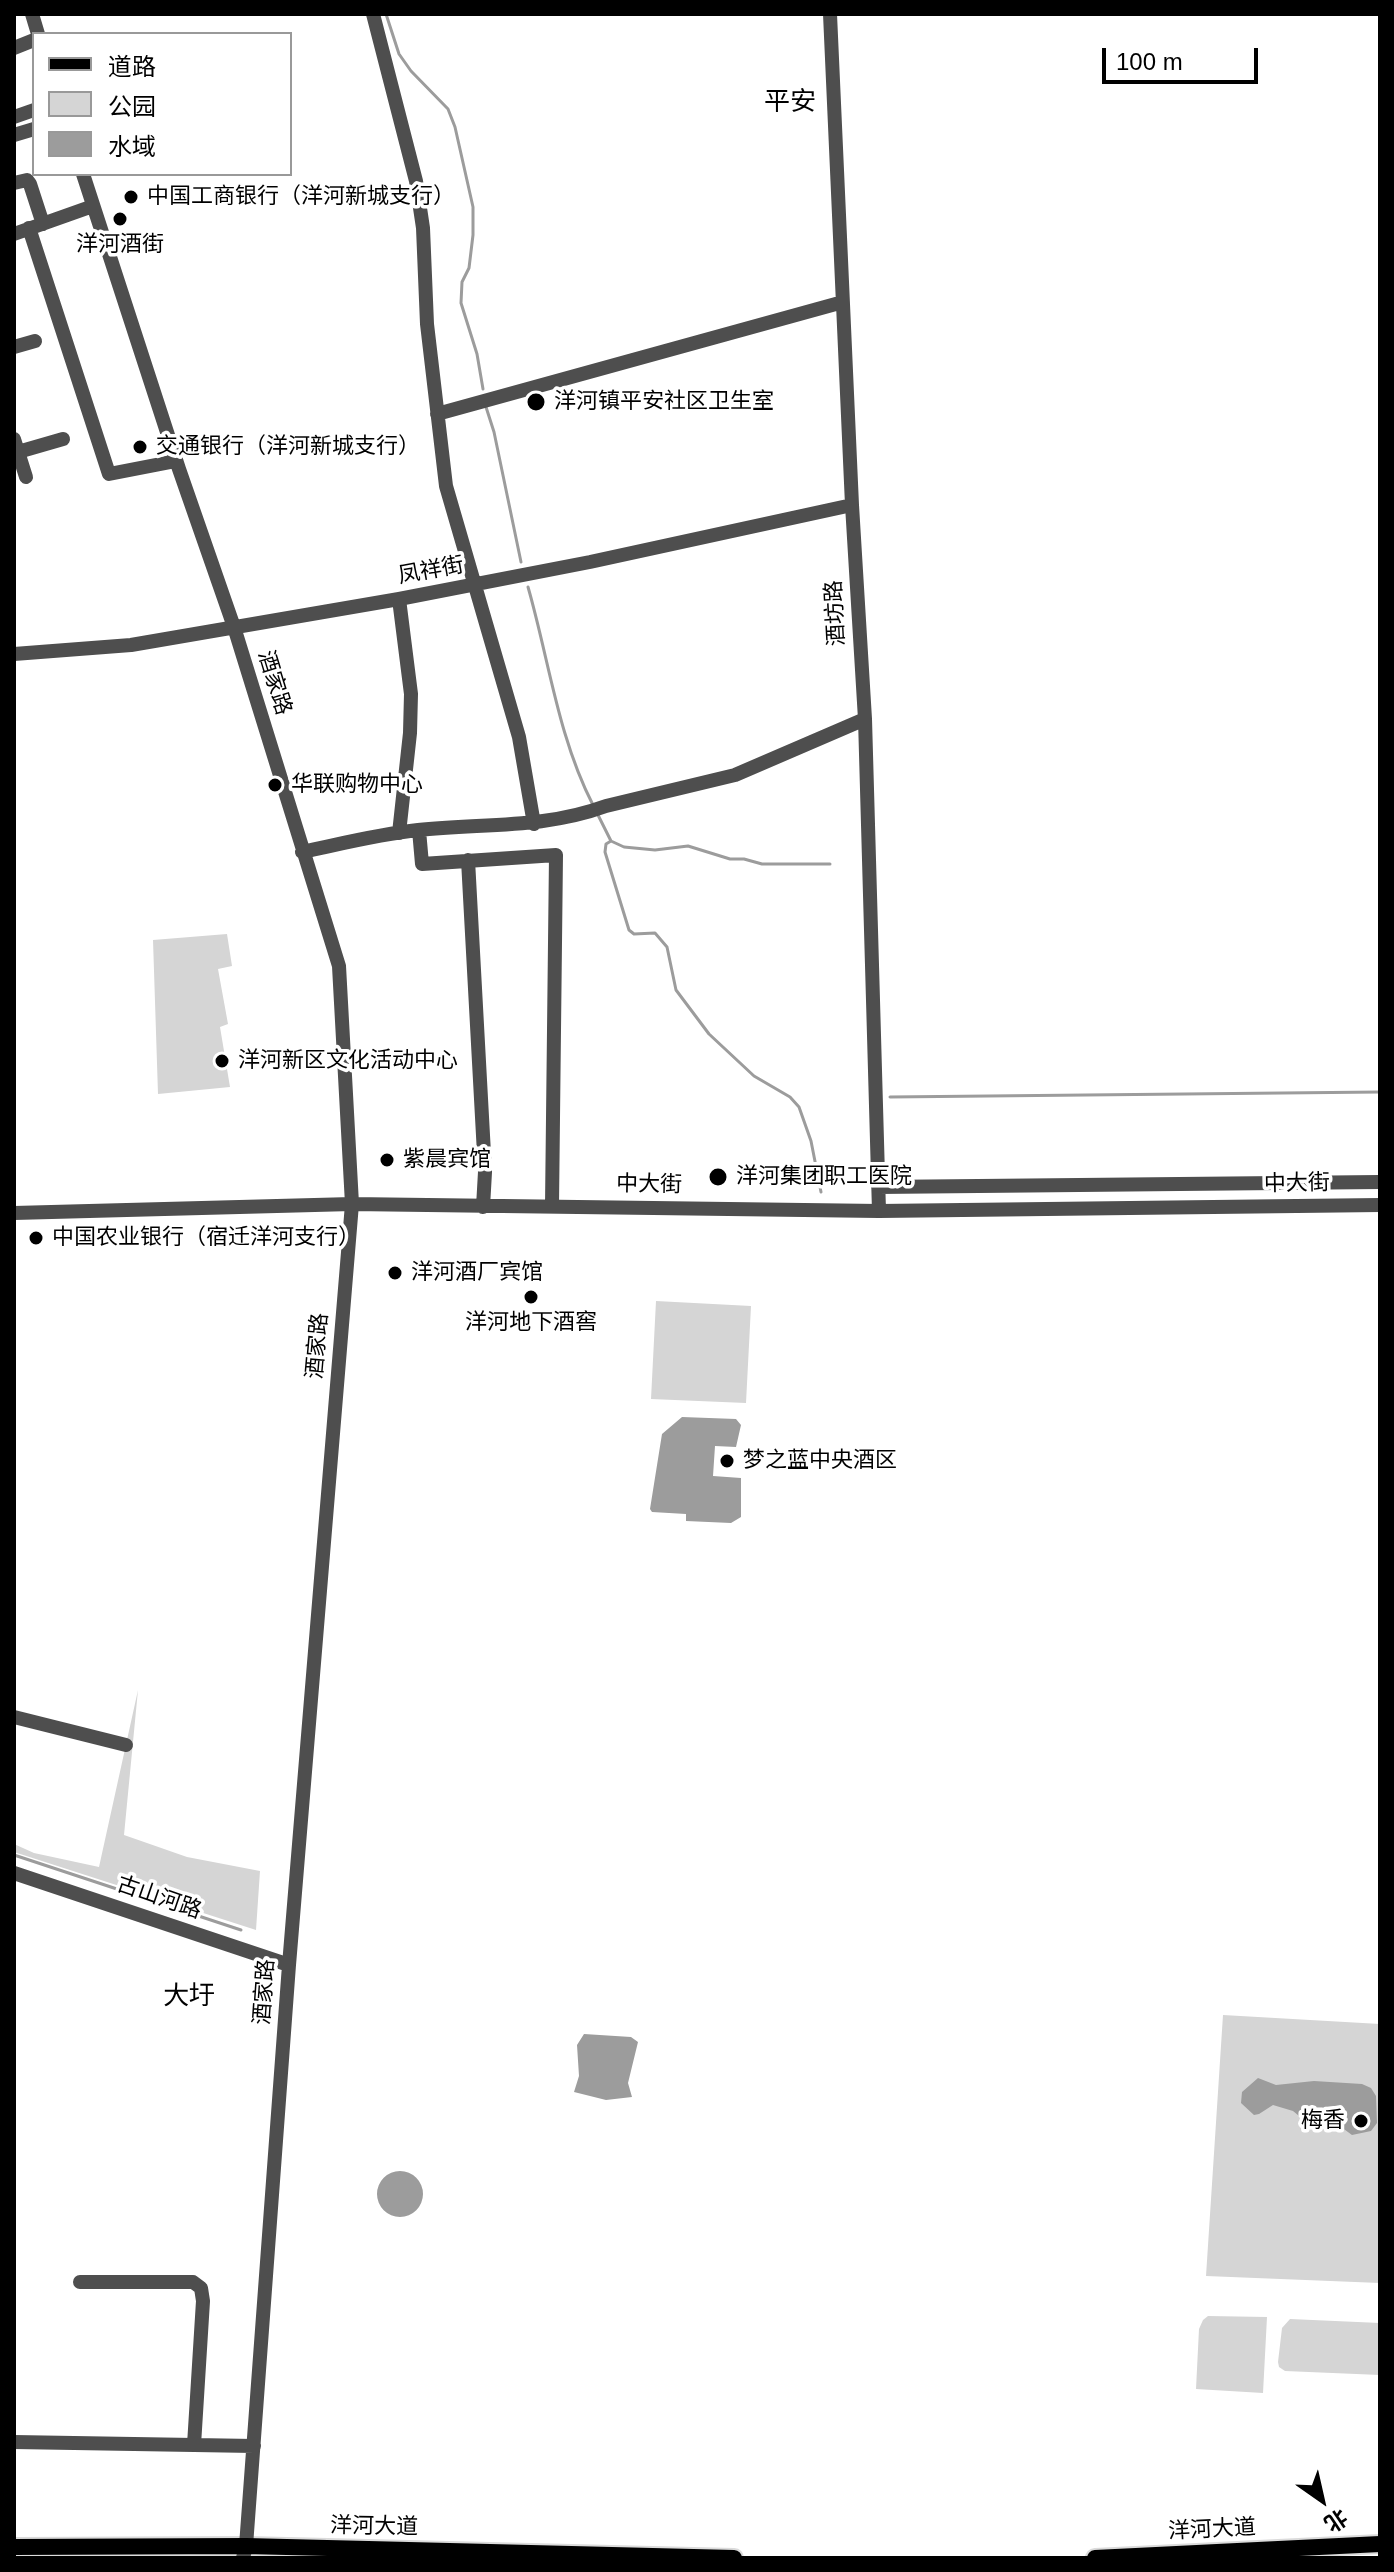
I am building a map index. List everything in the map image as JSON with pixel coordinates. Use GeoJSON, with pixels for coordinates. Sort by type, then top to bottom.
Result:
{"type":"FeatureCollection","features":[{"type":"Feature","properties":{"kind":"main road","name":"洋河大道"},"geometry":{"type":"LineString","coordinates":[[1095,2558],[1380,2544]]}},
{"type":"Feature","properties":{"kind":"main road","name":"洋河大道"},"geometry":{"type":"LineString","coordinates":[[14,2547],[244,2554],[734,2558]]}},
{"type":"Feature","properties":{"kind":"main road","name":"洋河大道"},"geometry":{"type":"LineString","coordinates":[[169,2558],[244,2554],[291,2558]]}},
{"type":"Feature","properties":{"kind":"street"},"geometry":{"type":"LineString","coordinates":[[373,14],[416,181],[423,228],[427,324],[446,486],[519,737],[534,824]]}},
{"type":"Feature","properties":{"kind":"street","name":"酒坊路"},"geometry":{"type":"LineString","coordinates":[[830,14],[865,719],[879,1211]]}},
{"type":"Feature","properties":{"kind":"street","name":"酒家路"},"geometry":{"type":"LineString","coordinates":[[84,176],[176,461],[234,627],[339,966],[352,1204],[244,2554]]}},
{"type":"Feature","properties":{"kind":"street"},"geometry":{"type":"LineString","coordinates":[[14,183],[27,180],[30,184],[36,226],[109,474],[176,461]]}},
{"type":"Feature","properties":{"kind":"street"},"geometry":{"type":"LineString","coordinates":[[14,234],[93,206]]}},
{"type":"Feature","properties":{"kind":"street"},"geometry":{"type":"LineString","coordinates":[[437,414],[843,302]]}},
{"type":"Feature","properties":{"kind":"street"},"geometry":{"type":"LineString","coordinates":[[14,347],[35,341]]}},
{"type":"Feature","properties":{"kind":"street"},"geometry":{"type":"LineString","coordinates":[[26,477],[15,443],[63,439]]}},
{"type":"Feature","properties":{"kind":"street","name":"凤祥街"},"geometry":{"type":"LineString","coordinates":[[14,654],[131,645],[399,599],[852,505]]}},
{"type":"Feature","properties":{"kind":"street"},"geometry":{"type":"LineString","coordinates":[[399,599],[411,694],[399,833]]}},
{"type":"Feature","properties":{"kind":"street"},"geometry":{"type":"LineString","coordinates":[[302,852],[419,830],[534,824],[588,812],[735,775],[865,719]]}},
{"type":"Feature","properties":{"kind":"street"},"geometry":{"type":"LineString","coordinates":[[419,830],[422,864],[556,855],[552,1205]]}},
{"type":"Feature","properties":{"kind":"street"},"geometry":{"type":"LineString","coordinates":[[468,860],[485,1172],[483,1207]]}},
{"type":"Feature","properties":{"kind":"street","name":"中大街"},"geometry":{"type":"LineString","coordinates":[[878,1187],[1380,1182]]}},
{"type":"Feature","properties":{"kind":"street","name":"中大街"},"geometry":{"type":"LineString","coordinates":[[14,1213],[352,1204],[879,1211],[1380,1205]]}},
{"type":"Feature","properties":{"kind":"street"},"geometry":{"type":"LineString","coordinates":[[14,1717],[126,1745]]}},
{"type":"Feature","properties":{"kind":"street","name":"古山河路"},"geometry":{"type":"LineString","coordinates":[[14,1873],[289,1965]]}},
{"type":"Feature","properties":{"kind":"street"},"geometry":{"type":"LineString","coordinates":[[80,2282],[193,2282],[201,2288],[203,2301],[194,2445]]}},
{"type":"Feature","properties":{"kind":"street"},"geometry":{"type":"LineString","coordinates":[[14,2442],[254,2446]]}},
{"type":"Feature","properties":{"kind":"green space"},"geometry":{"type":"Polygon","coordinates":[[[227,934],[232,966],[218,969],[228,1024],[220,1027],[230,1087],[158,1094],[153,940],[227,934]]]}},
{"type":"Feature","properties":{"kind":"green space"},"geometry":{"type":"Polygon","coordinates":[[[656,1301],[751,1306],[746,1403],[651,1399],[656,1301]]]}},
{"type":"Feature","properties":{"kind":"green space"},"geometry":{"type":"Polygon","coordinates":[[[138,1690],[124,1835],[187,1857],[260,1871],[256,1930],[14,1852],[14,1844],[34,1853],[99,1867],[138,1690]]]}},
{"type":"Feature","properties":{"kind":"green space"},"geometry":{"type":"Polygon","coordinates":[[[1223,2015],[1380,2024],[1380,2283],[1206,2276],[1223,2015]]]}},
{"type":"Feature","properties":{"kind":"green space"},"geometry":{"type":"Polygon","coordinates":[[[1208,2316],[1267,2317],[1263,2393],[1196,2389],[1199,2329],[1208,2316]]]}},
{"type":"Feature","properties":{"kind":"green space"},"geometry":{"type":"Polygon","coordinates":[[[1290,2319],[1380,2323],[1380,2375],[1285,2371],[1278,2362],[1282,2328],[1290,2319]]]}},
{"type":"Feature","properties":{"kind":"water"},"geometry":{"type":"Polygon","coordinates":[[[682,1417],[736,1419],[741,1425],[736,1447],[715,1446],[713,1476],[741,1478],[741,1517],[731,1523],[686,1521],[686,1514],[652,1512],[650,1509],[662,1434],[682,1417]]]}},
{"type":"Feature","properties":{"kind":"water"},"geometry":{"type":"Polygon","coordinates":[[[584,2034],[631,2037],[638,2042],[628,2083],[632,2097],[606,2100],[574,2092],[579,2076],[577,2045],[584,2034]]]}},
{"type":"Feature","properties":{"kind":"water"},"geometry":{"type":"Polygon","coordinates":[[[1258,2078],[1276,2085],[1314,2081],[1362,2084],[1371,2088],[1376,2096],[1377,2123],[1371,2131],[1352,2135],[1329,2118],[1314,2122],[1304,2120],[1293,2111],[1273,2105],[1254,2115],[1241,2103],[1242,2092],[1258,2078]]]}},
{"type":"Feature","properties":{"kind":"water"},"geometry":{"type":"Polygon","coordinates":[[[400,2171],[416,2178],[423,2194],[416,2210],[400,2217],[384,2210],[377,2194],[384,2178],[400,2171]]]}},
{"type":"Feature","properties":{"kind":"waterway"},"geometry":{"type":"LineString","coordinates":[[386,14],[399,54],[448,109],[455,127],[473,207],[469,268],[462,282],[461,303],[477,354],[483,389]]}},
{"type":"Feature","properties":{"kind":"waterway"},"geometry":{"type":"LineString","coordinates":[[486,407],[521,562]]}},
{"type":"Feature","properties":{"kind":"waterway"},"geometry":{"type":"LineString","coordinates":[[528,587],[571,753],[593,805]]}},
{"type":"Feature","properties":{"kind":"waterway"},"geometry":{"type":"LineString","coordinates":[[598,815],[611,841],[624,847],[655,850],[688,846],[730,859],[762,864],[830,864]]}},
{"type":"Feature","properties":{"kind":"waterway"},"geometry":{"type":"LineString","coordinates":[[611,841],[606,844],[605,852],[629,930],[634,934],[655,933],[667,947],[676,990],[709,1034],[754,1076],[790,1097],[799,1107],[811,1141],[821,1192]]}},
{"type":"Feature","properties":{"kind":"waterway"},"geometry":{"type":"LineString","coordinates":[[890,1097],[1380,1092]]}},
{"type":"Feature","properties":{"kind":"waterway"},"geometry":{"type":"LineString","coordinates":[[14,1855],[241,1930]]}},
{"type":"Feature","properties":{"kind":"place","name":"中国工商银行（洋河新城支行）"},"geometry":{"type":"Point","coordinates":[131,197]}},
{"type":"Feature","properties":{"kind":"place","name":"洋河酒街"},"geometry":{"type":"Point","coordinates":[120,219]}},
{"type":"Feature","properties":{"kind":"place","name":"洋河镇平安社区卫生室"},"geometry":{"type":"Point","coordinates":[536,402]}},
{"type":"Feature","properties":{"kind":"place","name":"交通银行（洋河新城支行）"},"geometry":{"type":"Point","coordinates":[140,447]}},
{"type":"Feature","properties":{"kind":"place","name":"华联购物中心"},"geometry":{"type":"Point","coordinates":[275,785]}},
{"type":"Feature","properties":{"kind":"place","name":"洋河新区文化活动中心"},"geometry":{"type":"Point","coordinates":[222,1061]}},
{"type":"Feature","properties":{"kind":"place","name":"紫晨宾馆"},"geometry":{"type":"Point","coordinates":[387,1160]}},
{"type":"Feature","properties":{"kind":"place","name":"洋河集团职工医院"},"geometry":{"type":"Point","coordinates":[718,1177]}},
{"type":"Feature","properties":{"kind":"place","name":"中国农业银行（宿迁洋河支行）"},"geometry":{"type":"Point","coordinates":[36,1238]}},
{"type":"Feature","properties":{"kind":"place","name":"洋河酒厂宾馆"},"geometry":{"type":"Point","coordinates":[395,1273]}},
{"type":"Feature","properties":{"kind":"place","name":"洋河地下酒窖"},"geometry":{"type":"Point","coordinates":[531,1297]}},
{"type":"Feature","properties":{"kind":"place","name":"梦之蓝中央酒区"},"geometry":{"type":"Point","coordinates":[727,1461]}},
{"type":"Feature","properties":{"kind":"place","name":"梅香"},"geometry":{"type":"Point","coordinates":[1361,2121]}},
{"type":"Feature","properties":{"kind":"district","name":"平安"},"geometry":{"type":"Point","coordinates":[790,103]}},
{"type":"Feature","properties":{"kind":"district","name":"大圩"},"geometry":{"type":"Point","coordinates":[189,1997]}}]}
